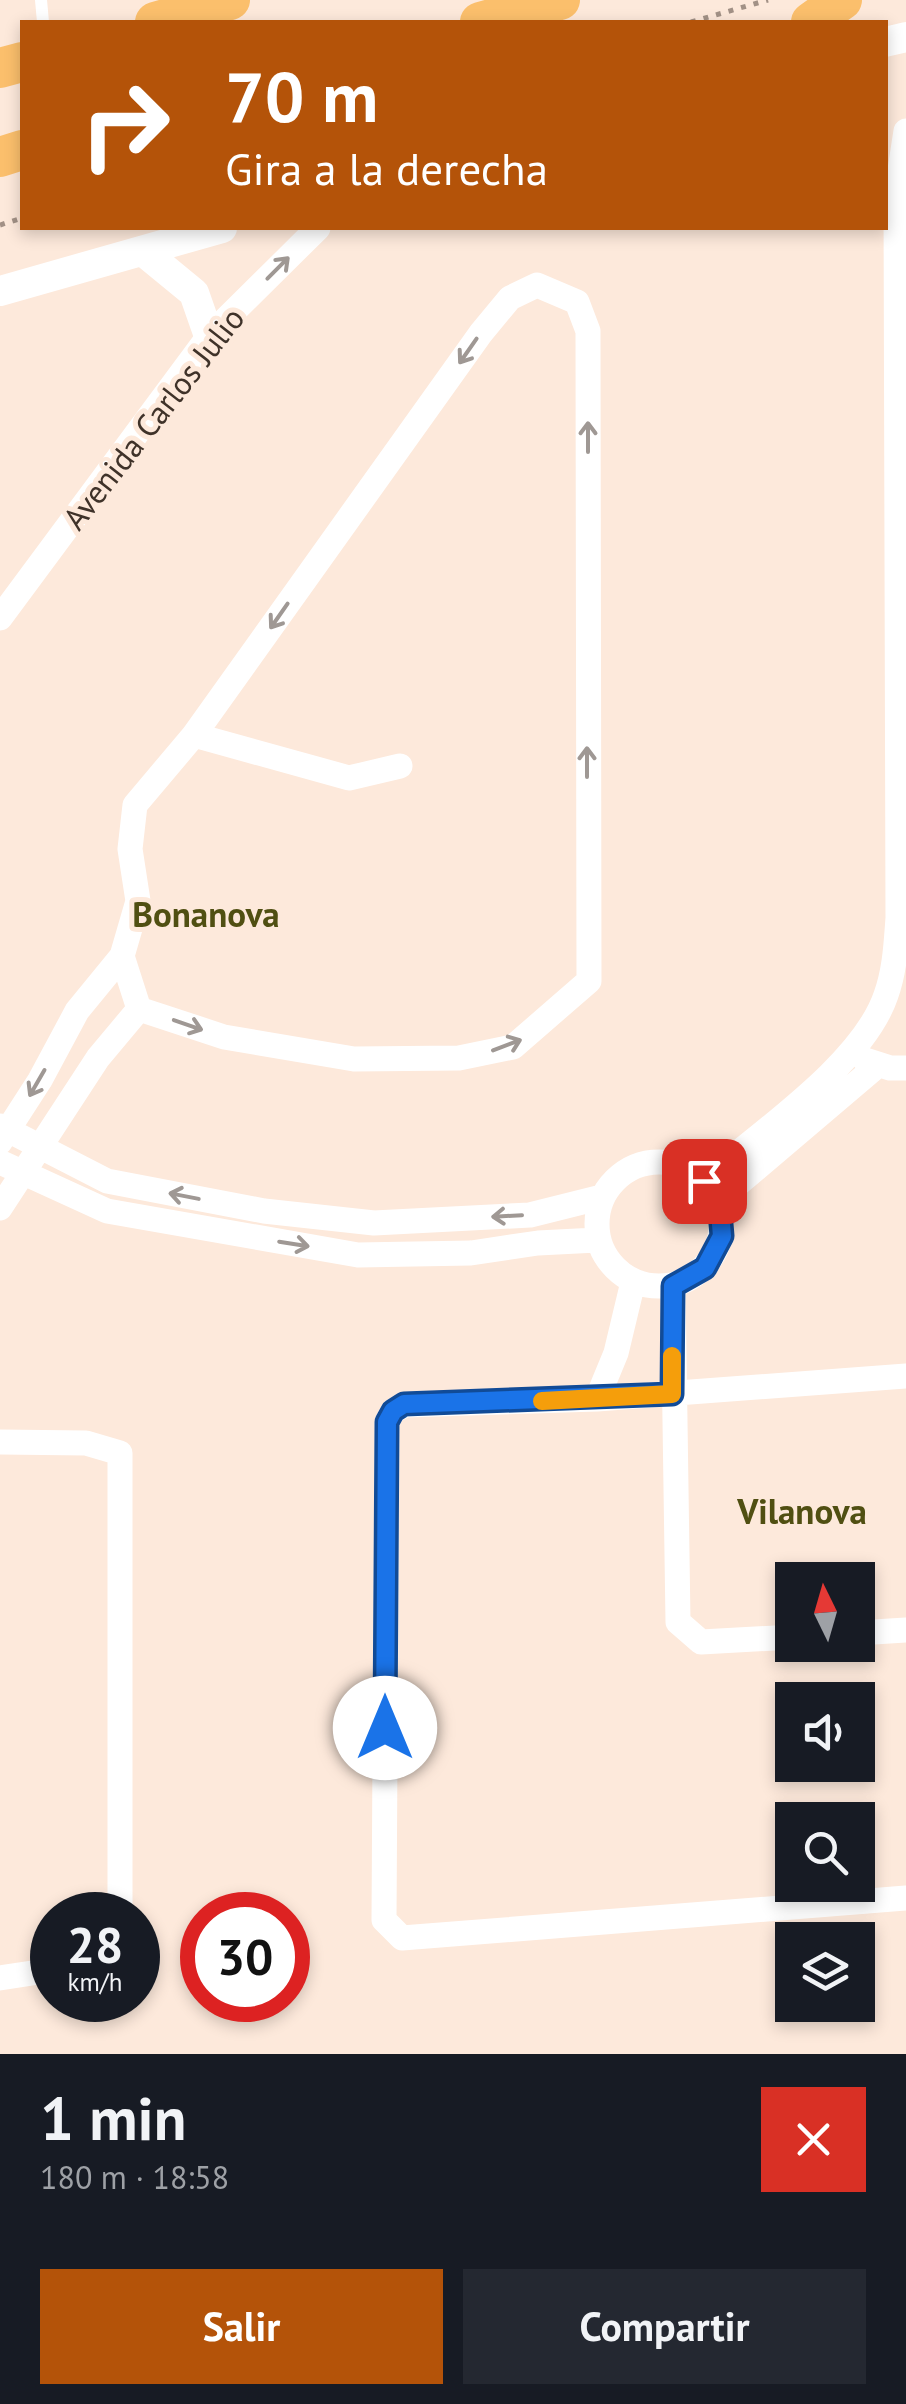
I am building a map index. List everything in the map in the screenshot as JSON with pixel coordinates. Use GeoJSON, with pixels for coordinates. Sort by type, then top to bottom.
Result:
{"type":"FeatureCollection","features":[{"type":"Feature","properties":{"kind":"highway"},"geometry":{"type":"LineString","coordinates":[[162,20],[230,0]]}},
{"type":"Feature","properties":{"kind":"highway"},"geometry":{"type":"LineString","coordinates":[[487,20],[560,0]]}},
{"type":"Feature","properties":{"kind":"highway"},"geometry":{"type":"LineString","coordinates":[[814,20],[842,0]]}},
{"type":"Feature","properties":{"kind":"street"},"geometry":{"type":"LineString","coordinates":[[712,1190],[850,1056],[885,999],[894,968],[898,918],[896,196],[906,130]]}},
{"type":"Feature","properties":{"kind":"street"},"geometry":{"type":"LineString","coordinates":[[0,291],[216,230]]}},
{"type":"Feature","properties":{"kind":"street","name":"Avenida Carlos Julio"},"geometry":{"type":"LineString","coordinates":[[0,618],[209,336],[316,230]]}},
{"type":"Feature","properties":{"kind":"street"},"geometry":{"type":"LineString","coordinates":[[144,252],[194,293],[209,336]]}},
{"type":"Feature","properties":{"kind":"street"},"geometry":{"type":"LineString","coordinates":[[139,1009],[224,1038],[354,1058],[458,1058],[513,1047],[590,980],[588,331],[577,302],[537,285],[510,298],[481,333],[194,736],[135,805],[130,849],[138,900],[122,956],[77,1010],[40,1080],[2,1133],[40,1146],[107,1181],[264,1211],[374,1223],[530,1215],[602,1197]]}},
{"type":"Feature","properties":{"kind":"street"},"geometry":{"type":"LineString","coordinates":[[194,736],[349,778],[400,766]]}},
{"type":"Feature","properties":{"kind":"street"},"geometry":{"type":"LineString","coordinates":[[122,956],[139,1009]]}},
{"type":"Feature","properties":{"kind":"street"},"geometry":{"type":"LineString","coordinates":[[0,1208],[11,1168],[40,1146],[98,1058],[139,1009]]}},
{"type":"Feature","properties":{"kind":"street"},"geometry":{"type":"LineString","coordinates":[[850,1056],[906,1068]]}},
{"type":"Feature","properties":{"kind":"street"},"geometry":{"type":"LineString","coordinates":[[712,1190],[878,1064]]}},
{"type":"Feature","properties":{"kind":"street"},"geometry":{"type":"LineString","coordinates":[[662,1160],[696,1172],[712,1190],[722,1236],[705,1268],[673,1286],[653,1287],[633,1282],[611,1266],[597,1240],[596,1218],[602,1197],[626,1170],[662,1160]]}},
{"type":"Feature","properties":{"kind":"street"},"geometry":{"type":"LineString","coordinates":[[11,1168],[107,1211],[358,1254],[470,1253],[538,1243],[597,1240]]}},
{"type":"Feature","properties":{"kind":"street"},"geometry":{"type":"LineString","coordinates":[[597,1400],[616,1354],[633,1282]]}},
{"type":"Feature","properties":{"kind":"street"},"geometry":{"type":"LineString","coordinates":[[673,1286],[678,1622],[701,1642],[775,1638]]}},
{"type":"Feature","properties":{"kind":"street"},"geometry":{"type":"LineString","coordinates":[[906,1376],[597,1400],[404,1404],[393,1411],[387,1422],[384,1920],[402,1938],[906,1898]]}},
{"type":"Feature","properties":{"kind":"street"},"geometry":{"type":"LineString","coordinates":[[0,1442],[86,1442],[120,1453],[120,1892]]}},
{"type":"Feature","properties":{"kind":"street"},"geometry":{"type":"LineString","coordinates":[[875,1632],[906,1630]]}},
{"type":"Feature","properties":{"kind":"street"},"geometry":{"type":"LineString","coordinates":[[0,1978],[30,1973]]}},
{"type":"Feature","properties":{"kind":"path"},"geometry":{"type":"LineString","coordinates":[[698,20],[768,0]]}},
{"type":"Feature","properties":{"kind":"slow traffic"},"geometry":{"type":"LineString","coordinates":[[542,1401],[672,1394],[672,1356]]}},
{"type":"Feature","properties":{"kind":"district","name":"Bonanova"},"geometry":{"type":"Point","coordinates":[206,914]}},
{"type":"Feature","properties":{"kind":"district","name":"Vilanova"},"geometry":{"type":"Point","coordinates":[802,1511]}},
{"type":"Feature","properties":{"kind":"route"},"geometry":{"type":"LineString","coordinates":[[385,1728],[387,1422],[393,1411],[404,1404],[597,1400],[672,1394],[673,1286],[705,1268],[722,1236],[719,1200],[704,1181]]}}]}
